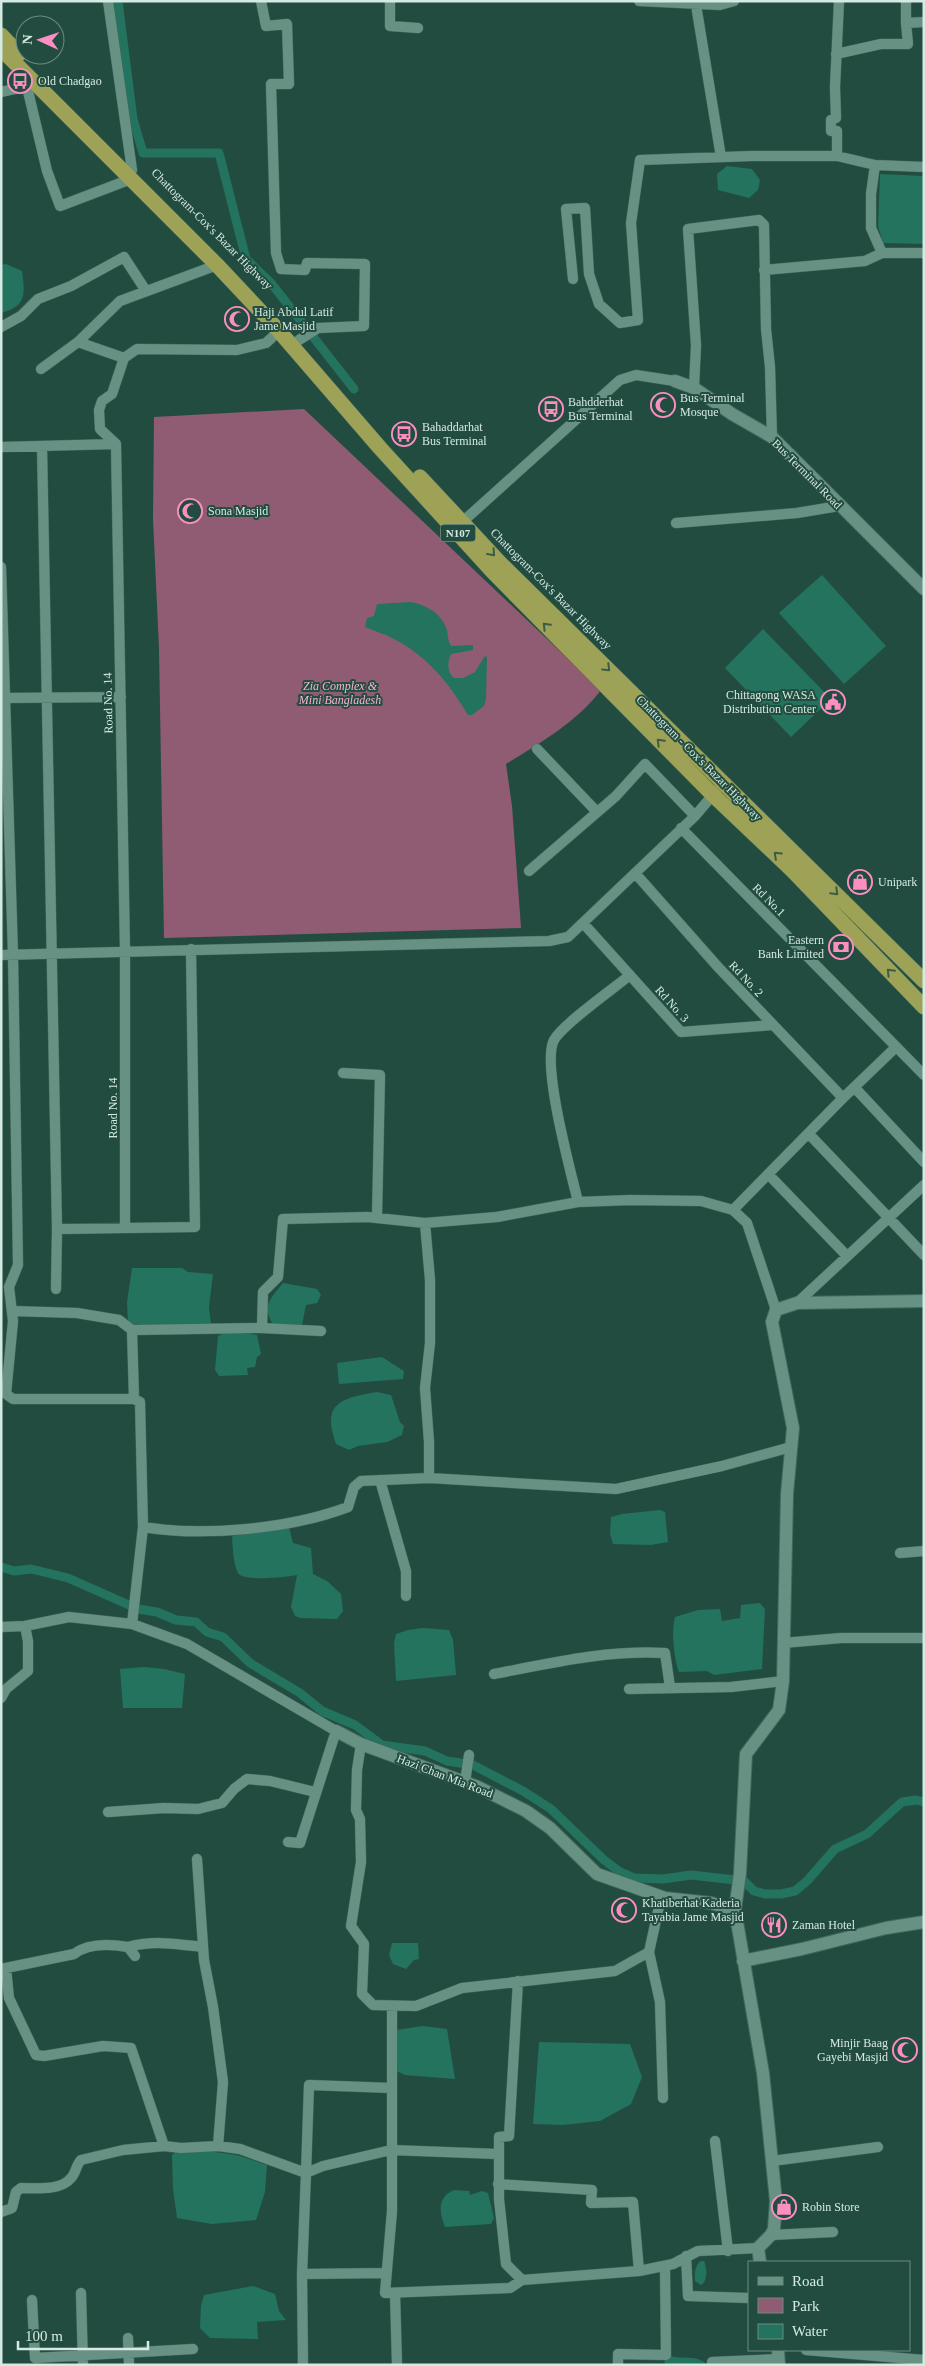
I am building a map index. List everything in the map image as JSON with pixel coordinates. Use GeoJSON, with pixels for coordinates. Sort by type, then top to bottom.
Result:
{"type":"FeatureCollection","features":[{"type":"Feature","properties":{"kind":"highway","name":"Chattogram-Cox's Bazar Highway"},"geometry":{"type":"LineString","coordinates":[[1,35],[132,174],[299,340],[459,525],[724,782],[924,982]]}},
{"type":"Feature","properties":{"kind":"highway","name":"Chattogram - Cox's Bazar Highway"},"geometry":{"type":"LineString","coordinates":[[1,49],[31,86],[132,174],[218,265],[459,525],[493,572],[712,794],[792,870],[924,1007]]}},
{"type":"Feature","properties":{"kind":"street"},"geometry":{"type":"LineString","coordinates":[[1,92],[31,86],[47,171],[60,206],[132,174],[108,1]]}},
{"type":"Feature","properties":{"kind":"street"},"geometry":{"type":"LineString","coordinates":[[261,1],[266,26],[287,24],[290,84],[271,84],[275,236],[276,253],[281,269],[305,270],[306,263],[365,264],[364,326],[318,328],[299,340]]}},
{"type":"Feature","properties":{"kind":"street"},"geometry":{"type":"LineString","coordinates":[[390,1],[390,26],[418,28]]}},
{"type":"Feature","properties":{"kind":"street"},"geometry":{"type":"LineString","coordinates":[[644,2],[720,5],[734,1]]}},
{"type":"Feature","properties":{"kind":"street"},"geometry":{"type":"LineString","coordinates":[[837,156],[836,131],[831,131],[831,120],[836,118],[836,54],[839,1]]}},
{"type":"Feature","properties":{"kind":"street"},"geometry":{"type":"LineString","coordinates":[[836,54],[881,44],[908,44],[906,1]]}},
{"type":"Feature","properties":{"kind":"street"},"geometry":{"type":"LineString","coordinates":[[696,5],[721,157]]}},
{"type":"Feature","properties":{"kind":"street"},"geometry":{"type":"LineString","coordinates":[[906,24],[924,22]]}},
{"type":"Feature","properties":{"kind":"street"},"geometry":{"type":"LineString","coordinates":[[573,279],[566,209],[585,208],[589,274],[599,304],[620,323],[638,320],[631,223],[640,160],[837,156],[875,165],[924,167]]}},
{"type":"Feature","properties":{"kind":"street"},"geometry":{"type":"LineString","coordinates":[[875,165],[871,194],[871,228],[882,253]]}},
{"type":"Feature","properties":{"kind":"street"},"geometry":{"type":"LineString","coordinates":[[694,388],[696,345],[688,230],[759,220],[764,225],[766,329],[770,367],[772,438]]}},
{"type":"Feature","properties":{"kind":"street"},"geometry":{"type":"LineString","coordinates":[[764,270],[865,261],[882,253],[924,253]]}},
{"type":"Feature","properties":{"kind":"street"},"geometry":{"type":"LineString","coordinates":[[1,327],[21,316],[38,299],[71,286],[124,257],[146,291]]}},
{"type":"Feature","properties":{"kind":"street"},"geometry":{"type":"LineString","coordinates":[[42,369],[78,342],[120,301],[218,265]]}},
{"type":"Feature","properties":{"kind":"street"},"geometry":{"type":"LineString","coordinates":[[116,444],[100,429],[99,410],[102,401],[112,394],[124,358],[137,349],[237,350],[266,343],[279,331]]}},
{"type":"Feature","properties":{"kind":"street"},"geometry":{"type":"LineString","coordinates":[[78,342],[124,358]]}},
{"type":"Feature","properties":{"kind":"street"},"geometry":{"type":"LineString","coordinates":[[459,525],[620,380],[636,375],[675,381]]}},
{"type":"Feature","properties":{"kind":"street","name":"Bus Terminal Road"},"geometry":{"type":"LineString","coordinates":[[675,381],[694,388],[772,438],[924,589]]}},
{"type":"Feature","properties":{"kind":"street"},"geometry":{"type":"LineString","coordinates":[[1,447],[116,444]]}},
{"type":"Feature","properties":{"kind":"street","name":"Road No. 14"},"geometry":{"type":"LineString","coordinates":[[116,444],[125,951],[126,1227]]}},
{"type":"Feature","properties":{"kind":"street"},"geometry":{"type":"LineString","coordinates":[[42,446],[57,1229],[56,1289]]}},
{"type":"Feature","properties":{"kind":"street"},"geometry":{"type":"LineString","coordinates":[[676,524],[797,513],[839,506]]}},
{"type":"Feature","properties":{"kind":"street"},"geometry":{"type":"LineString","coordinates":[[1,567],[3,698],[13,954],[18,1265],[5,1286],[12,1311],[5,1384],[6,1394],[8,1398],[134,1399],[140,1404],[143,1527],[132,1624]]}},
{"type":"Feature","properties":{"kind":"street"},"geometry":{"type":"LineString","coordinates":[[3,698],[121,697]]}},
{"type":"Feature","properties":{"kind":"street"},"geometry":{"type":"LineString","coordinates":[[536,749],[597,812]]}},
{"type":"Feature","properties":{"kind":"street"},"geometry":{"type":"LineString","coordinates":[[529,871],[616,796],[645,764],[695,816]]}},
{"type":"Feature","properties":{"kind":"street"},"geometry":{"type":"LineString","coordinates":[[1,955],[550,942],[568,937],[695,816],[724,782]]}},
{"type":"Feature","properties":{"kind":"street","name":"Rd No.1"},"geometry":{"type":"LineString","coordinates":[[681,828],[924,1075]]}},
{"type":"Feature","properties":{"kind":"street","name":"Rd No. 2"},"geometry":{"type":"LineString","coordinates":[[635,873],[773,1026],[843,1098]]}},
{"type":"Feature","properties":{"kind":"street","name":"Rd No. 3"},"geometry":{"type":"LineString","coordinates":[[583,923],[681,1032],[773,1026]]}},
{"type":"Feature","properties":{"kind":"street"},"geometry":{"type":"LineString","coordinates":[[57,1229],[195,1227],[190,950]]}},
{"type":"Feature","properties":{"kind":"street"},"geometry":{"type":"LineString","coordinates":[[578,1202],[555,1098],[551,1060],[552,1046],[560,1031],[630,975]]}},
{"type":"Feature","properties":{"kind":"street"},"geometry":{"type":"LineString","coordinates":[[733,1210],[896,1047]]}},
{"type":"Feature","properties":{"kind":"street"},"geometry":{"type":"LineString","coordinates":[[343,1073],[380,1075],[377,1217]]}},
{"type":"Feature","properties":{"kind":"street"},"geometry":{"type":"LineString","coordinates":[[854,1088],[924,1162]]}},
{"type":"Feature","properties":{"kind":"street"},"geometry":{"type":"LineString","coordinates":[[809,1134],[924,1255]]}},
{"type":"Feature","properties":{"kind":"street"},"geometry":{"type":"LineString","coordinates":[[769,1175],[847,1256]]}},
{"type":"Feature","properties":{"kind":"street"},"geometry":{"type":"LineString","coordinates":[[797,1303],[924,1185]]}},
{"type":"Feature","properties":{"kind":"street"},"geometry":{"type":"LineString","coordinates":[[262,1328],[263,1292],[278,1277],[283,1219],[377,1217],[425,1222],[497,1217],[578,1202],[631,1200],[701,1201],[733,1210],[747,1223],[776,1310],[772,1322],[793,1428],[783,1643],[783,1681],[778,1710],[746,1754],[740,1873],[735,1910],[762,2073],[772,2161],[776,2201],[774,2229],[771,2235],[758,2248],[698,2251],[665,2267],[639,2271],[522,2280],[510,2288],[385,2293],[392,2211],[392,2006]]}},
{"type":"Feature","properties":{"kind":"street"},"geometry":{"type":"LineString","coordinates":[[425,1222],[430,1280],[430,1343],[426,1388],[430,1442],[429,1478]]}},
{"type":"Feature","properties":{"kind":"street"},"geometry":{"type":"LineString","coordinates":[[776,1310],[797,1303],[924,1301]]}},
{"type":"Feature","properties":{"kind":"street"},"geometry":{"type":"LineString","coordinates":[[12,1311],[86,1315],[119,1320],[132,1330],[262,1328],[322,1331]]}},
{"type":"Feature","properties":{"kind":"street"},"geometry":{"type":"LineString","coordinates":[[132,1330],[134,1399]]}},
{"type":"Feature","properties":{"kind":"street"},"geometry":{"type":"LineString","coordinates":[[143,1527],[188,1532],[229,1530],[300,1520],[348,1507],[357,1483],[380,1480],[429,1478],[616,1489],[703,1470],[791,1446]]}},
{"type":"Feature","properties":{"kind":"street"},"geometry":{"type":"LineString","coordinates":[[380,1480],[406,1571],[406,1596]]}},
{"type":"Feature","properties":{"kind":"street"},"geometry":{"type":"LineString","coordinates":[[900,1552],[924,1551]]}},
{"type":"Feature","properties":{"kind":"street"},"geometry":{"type":"LineString","coordinates":[[1,1627],[25,1626],[69,1617],[132,1624],[187,1644],[336,1731],[300,1843],[288,1842]]}},
{"type":"Feature","properties":{"kind":"street"},"geometry":{"type":"LineString","coordinates":[[1,1698],[6,1689],[28,1671],[28,1642],[25,1626]]}},
{"type":"Feature","properties":{"kind":"street"},"geometry":{"type":"LineString","coordinates":[[783,1643],[841,1638],[924,1638]]}},
{"type":"Feature","properties":{"kind":"street"},"geometry":{"type":"LineString","coordinates":[[494,1674],[610,1653],[665,1653],[670,1687]]}},
{"type":"Feature","properties":{"kind":"street"},"geometry":{"type":"LineString","coordinates":[[630,1689],[731,1687],[783,1681]]}},
{"type":"Feature","properties":{"kind":"street","name":"Hazi Chan Mia Road"},"geometry":{"type":"LineString","coordinates":[[336,1731],[361,1744],[465,1782],[526,1811],[550,1828],[597,1874],[665,1898],[711,1904],[735,1910]]}},
{"type":"Feature","properties":{"kind":"street"},"geometry":{"type":"LineString","coordinates":[[361,1744],[357,1770],[356,1810],[360,1819],[361,1862],[351,1926],[364,1944],[362,1994],[373,2005],[416,2006],[462,1988],[615,1970],[649,1952]]}},
{"type":"Feature","properties":{"kind":"street"},"geometry":{"type":"LineString","coordinates":[[465,1782],[469,1755]]}},
{"type":"Feature","properties":{"kind":"street"},"geometry":{"type":"LineString","coordinates":[[108,1812],[164,1808],[198,1809],[222,1803],[234,1789],[247,1779],[270,1781],[315,1792]]}},
{"type":"Feature","properties":{"kind":"street"},"geometry":{"type":"LineString","coordinates":[[197,1860],[203,1948],[223,2082],[218,2146]]}},
{"type":"Feature","properties":{"kind":"street"},"geometry":{"type":"LineString","coordinates":[[663,2098],[660,2002],[649,1952],[660,1902],[665,1898]]}},
{"type":"Feature","properties":{"kind":"street"},"geometry":{"type":"LineString","coordinates":[[743,1961],[802,1949],[827,1941],[886,1928],[924,1922]]}},
{"type":"Feature","properties":{"kind":"street"},"geometry":{"type":"LineString","coordinates":[[164,2146],[130,2048],[103,2046],[44,2056],[36,2055],[9,1998],[3,1968],[74,1954],[82,1948],[116,1945],[128,1947],[145,1942],[164,1942],[203,1948]]}},
{"type":"Feature","properties":{"kind":"street"},"geometry":{"type":"LineString","coordinates":[[128,1947],[135,1956]]}},
{"type":"Feature","properties":{"kind":"street"},"geometry":{"type":"LineString","coordinates":[[518,1982],[509,2136],[499,2136],[498,2184],[506,2264],[522,2280]]}},
{"type":"Feature","properties":{"kind":"street"},"geometry":{"type":"LineString","coordinates":[[303,2365],[302,2274],[309,2085],[392,2088]]}},
{"type":"Feature","properties":{"kind":"street"},"geometry":{"type":"LineString","coordinates":[[715,2141],[728,2251]]}},
{"type":"Feature","properties":{"kind":"street"},"geometry":{"type":"LineString","coordinates":[[1,2212],[12,2208],[16,2192],[21,2188],[50,2188],[68,2181],[73,2176],[80,2160],[123,2150],[164,2146],[181,2148],[218,2146],[240,2149],[306,2173],[323,2166],[391,2150],[498,2154]]}},
{"type":"Feature","properties":{"kind":"street"},"geometry":{"type":"LineString","coordinates":[[772,2161],[878,2147]]}},
{"type":"Feature","properties":{"kind":"street"},"geometry":{"type":"LineString","coordinates":[[498,2184],[592,2190],[591,2203],[633,2202],[639,2271]]}},
{"type":"Feature","properties":{"kind":"street"},"geometry":{"type":"LineString","coordinates":[[771,2235],[833,2232]]}},
{"type":"Feature","properties":{"kind":"street"},"geometry":{"type":"LineString","coordinates":[[758,2248],[760,2261]]}},
{"type":"Feature","properties":{"kind":"street"},"geometry":{"type":"LineString","coordinates":[[686,2256],[688,2296],[748,2298]]}},
{"type":"Feature","properties":{"kind":"street"},"geometry":{"type":"LineString","coordinates":[[618,2365],[618,2354],[666,2355],[665,2267]]}},
{"type":"Feature","properties":{"kind":"street"},"geometry":{"type":"LineString","coordinates":[[302,2274],[386,2273]]}},
{"type":"Feature","properties":{"kind":"street"},"geometry":{"type":"LineString","coordinates":[[81,2293],[83,2360]]}},
{"type":"Feature","properties":{"kind":"street"},"geometry":{"type":"LineString","coordinates":[[395,2293],[397,2365]]}},
{"type":"Feature","properties":{"kind":"street"},"geometry":{"type":"LineString","coordinates":[[32,2300],[36,2361],[83,2360],[128,2351],[193,2349]]}},
{"type":"Feature","properties":{"kind":"street"},"geometry":{"type":"LineString","coordinates":[[128,2338],[129,2365]]}},
{"type":"Feature","properties":{"kind":"street"},"geometry":{"type":"LineString","coordinates":[[818,2351],[924,2360]]}},
{"type":"Feature","properties":{"kind":"street"},"geometry":{"type":"LineString","coordinates":[[712,2365],[712,2362],[778,2358]]}},
{"type":"Feature","properties":{"kind":"shaded area"},"geometry":{"type":"Polygon","coordinates":[[[1,785],[3,785],[4,949],[1,949],[1,785]]]}},
{"type":"Feature","properties":{"kind":"green space","name":"Zia Complex & Mini Bangladesh"},"geometry":{"type":"Polygon","coordinates":[[[304,409],[601,690],[570,722],[506,764],[512,806],[521,928],[164,938],[159,648],[153,519],[154,417],[304,409]]]}},
{"type":"Feature","properties":{"kind":"water"},"geometry":{"type":"Polygon","coordinates":[[[727,166],[752,169],[760,180],[758,190],[749,198],[718,190],[717,174],[727,166]]]}},
{"type":"Feature","properties":{"kind":"water"},"geometry":{"type":"Polygon","coordinates":[[[880,174],[924,176],[924,244],[883,243],[878,226],[880,174]]]}},
{"type":"Feature","properties":{"kind":"water"},"geometry":{"type":"Polygon","coordinates":[[[6,264],[22,271],[24,293],[16,307],[1,313],[1,265],[6,264]]]}},
{"type":"Feature","properties":{"kind":"water"},"geometry":{"type":"Polygon","coordinates":[[[822,575],[886,646],[844,684],[779,613],[822,575]]]}},
{"type":"Feature","properties":{"kind":"water"},"geometry":{"type":"Polygon","coordinates":[[[410,602],[422,605],[437,614],[447,630],[451,646],[473,645],[473,650],[451,654],[448,667],[454,678],[463,678],[475,672],[485,656],[487,657],[486,699],[484,706],[472,715],[468,715],[445,681],[427,662],[391,637],[365,627],[367,618],[374,616],[377,604],[410,602]]]}},
{"type":"Feature","properties":{"kind":"water"},"geometry":{"type":"Polygon","coordinates":[[[763,629],[831,699],[791,737],[725,668],[763,629]]]}},
{"type":"Feature","properties":{"kind":"water"},"geometry":{"type":"Polygon","coordinates":[[[132,1268],[182,1268],[188,1272],[213,1274],[209,1307],[211,1325],[156,1328],[128,1323],[127,1302],[132,1268]]]}},
{"type":"Feature","properties":{"kind":"water"},"geometry":{"type":"Polygon","coordinates":[[[283,1283],[317,1289],[321,1295],[317,1303],[306,1305],[302,1325],[274,1326],[270,1319],[268,1313],[269,1303],[283,1283]]]}},
{"type":"Feature","properties":{"kind":"water"},"geometry":{"type":"Polygon","coordinates":[[[228,1331],[257,1335],[261,1354],[257,1357],[255,1367],[247,1368],[248,1375],[219,1376],[215,1370],[218,1336],[228,1331]]]}},
{"type":"Feature","properties":{"kind":"water"},"geometry":{"type":"Polygon","coordinates":[[[382,1357],[404,1371],[403,1379],[339,1384],[337,1363],[382,1357]]]}},
{"type":"Feature","properties":{"kind":"water"},"geometry":{"type":"Polygon","coordinates":[[[377,1392],[391,1395],[400,1422],[404,1426],[402,1435],[387,1442],[358,1446],[349,1450],[336,1444],[331,1419],[337,1405],[353,1397],[377,1392]]]}},
{"type":"Feature","properties":{"kind":"water"},"geometry":{"type":"Polygon","coordinates":[[[660,1510],[665,1512],[668,1542],[651,1545],[613,1544],[610,1534],[611,1517],[660,1510]]]}},
{"type":"Feature","properties":{"kind":"water"},"geometry":{"type":"Polygon","coordinates":[[[289,1527],[293,1543],[311,1548],[313,1574],[327,1581],[341,1594],[343,1611],[337,1619],[300,1618],[295,1616],[291,1607],[297,1575],[257,1578],[242,1576],[238,1573],[234,1560],[232,1537],[238,1531],[289,1527]]]}},
{"type":"Feature","properties":{"kind":"water"},"geometry":{"type":"Polygon","coordinates":[[[760,1603],[765,1609],[762,1669],[714,1675],[707,1671],[679,1672],[674,1645],[673,1629],[675,1617],[698,1610],[720,1609],[722,1621],[740,1618],[741,1605],[760,1603]]]}},
{"type":"Feature","properties":{"kind":"water"},"geometry":{"type":"Polygon","coordinates":[[[423,1628],[449,1630],[453,1640],[456,1675],[396,1681],[394,1643],[396,1634],[423,1628]]]}},
{"type":"Feature","properties":{"kind":"water"},"geometry":{"type":"Polygon","coordinates":[[[144,1667],[185,1674],[182,1708],[123,1708],[120,1669],[144,1667]]]}},
{"type":"Feature","properties":{"kind":"water"},"geometry":{"type":"Polygon","coordinates":[[[392,1943],[418,1943],[419,1959],[414,1960],[406,1969],[393,1964],[389,1955],[392,1943]]]}},
{"type":"Feature","properties":{"kind":"water"},"geometry":{"type":"Polygon","coordinates":[[[423,2026],[447,2029],[455,2079],[405,2075],[392,2069],[396,2030],[423,2026]]]}},
{"type":"Feature","properties":{"kind":"water"},"geometry":{"type":"Polygon","coordinates":[[[539,2042],[630,2044],[642,2077],[631,2104],[600,2121],[563,2125],[533,2124],[539,2042]]]}},
{"type":"Feature","properties":{"kind":"water"},"geometry":{"type":"Polygon","coordinates":[[[208,2151],[237,2155],[267,2165],[265,2192],[256,2220],[212,2224],[177,2218],[173,2189],[172,2155],[175,2153],[208,2151]]]}},
{"type":"Feature","properties":{"kind":"water"},"geometry":{"type":"Polygon","coordinates":[[[454,2190],[469,2191],[470,2195],[482,2191],[488,2193],[494,2218],[491,2224],[445,2227],[441,2216],[442,2201],[448,2193],[454,2190]]]}},
{"type":"Feature","properties":{"kind":"water"},"geometry":{"type":"Polygon","coordinates":[[[701,2261],[704,2261],[706,2274],[705,2281],[701,2285],[695,2281],[695,2276],[696,2268],[701,2261]]]}},
{"type":"Feature","properties":{"kind":"water"},"geometry":{"type":"Polygon","coordinates":[[[253,2286],[275,2294],[279,2311],[286,2320],[257,2322],[258,2339],[210,2338],[200,2328],[201,2305],[204,2295],[253,2286]]]}},
{"type":"Feature","properties":{"kind":"water"},"geometry":{"type":"Polygon","coordinates":[[[668,2355],[698,2359],[708,2365],[665,2365],[664,2358],[668,2355]]]}},
{"type":"Feature","properties":{"kind":"waterway"},"geometry":{"type":"LineString","coordinates":[[118,1],[133,119],[143,153],[219,153],[246,259],[271,283],[354,389]]}},
{"type":"Feature","properties":{"kind":"waterway"},"geometry":{"type":"LineString","coordinates":[[1,1567],[14,1571],[31,1569],[68,1578],[138,1609],[157,1612],[176,1620],[196,1622],[207,1632],[223,1637],[250,1663],[300,1693],[322,1711],[355,1725],[382,1745],[425,1751],[447,1761],[473,1765],[523,1791],[551,1809],[604,1860],[620,1872],[634,1878],[663,1879],[691,1875],[744,1881],[754,1891],[765,1894],[781,1894],[795,1891],[807,1881],[835,1849],[867,1834],[902,1802],[916,1800],[924,1802]]}},
{"type":"Feature","properties":{"kind":"place","name":"Old Chadgao"},"geometry":{"type":"Point","coordinates":[20,81]}},
{"type":"Feature","properties":{"kind":"place","name":"Haji Abdul Latif Jame Masjid"},"geometry":{"type":"Point","coordinates":[237,319]}},
{"type":"Feature","properties":{"kind":"place","name":"Bus Terminal Mosque"},"geometry":{"type":"Point","coordinates":[663,405]}},
{"type":"Feature","properties":{"kind":"place","name":"Bahdderhat Bus Terminal"},"geometry":{"type":"Point","coordinates":[551,409]}},
{"type":"Feature","properties":{"kind":"place","name":"Bahaddarhat Bus Terminal"},"geometry":{"type":"Point","coordinates":[404,434]}},
{"type":"Feature","properties":{"kind":"place","name":"Sona Masjid"},"geometry":{"type":"Point","coordinates":[190,511]}},
{"type":"Feature","properties":{"kind":"place","name":"Chittagong WASA Distribution Center"},"geometry":{"type":"Point","coordinates":[833,702]}},
{"type":"Feature","properties":{"kind":"place","name":"Unipark"},"geometry":{"type":"Point","coordinates":[860,882]}},
{"type":"Feature","properties":{"kind":"place","name":"Eastern Bank Limited"},"geometry":{"type":"Point","coordinates":[841,947]}},
{"type":"Feature","properties":{"kind":"place","name":"Khatiberhat Kaderia Tayabia Jame Masjid"},"geometry":{"type":"Point","coordinates":[624,1910]}},
{"type":"Feature","properties":{"kind":"place","name":"Zaman Hotel"},"geometry":{"type":"Point","coordinates":[774,1925]}},
{"type":"Feature","properties":{"kind":"place","name":"Minjir Baag Gayebi Masjid"},"geometry":{"type":"Point","coordinates":[905,2050]}},
{"type":"Feature","properties":{"kind":"place","name":"Robin Store"},"geometry":{"type":"Point","coordinates":[784,2207]}}]}
